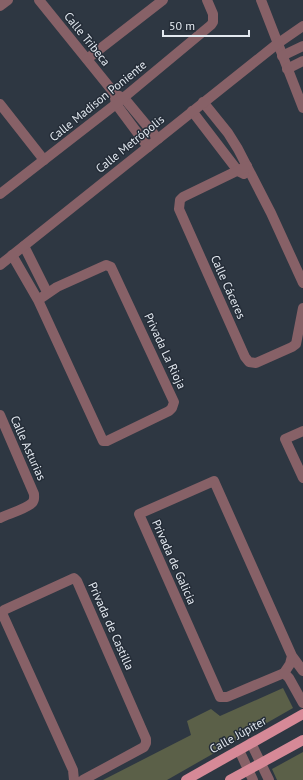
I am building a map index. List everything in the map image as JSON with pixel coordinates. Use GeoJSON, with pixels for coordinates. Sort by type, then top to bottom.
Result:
{"type":"FeatureCollection","features":[{"type":"Feature","properties":{"kind":"main road","name":"Calle Júpiter"},"geometry":{"type":"LineString","coordinates":[[186,780],[303,714]]}},
{"type":"Feature","properties":{"kind":"main road"},"geometry":{"type":"LineString","coordinates":[[230,780],[303,740]]}},
{"type":"Feature","properties":{"kind":"street"},"geometry":{"type":"LineString","coordinates":[[0,6],[8,0]]}},
{"type":"Feature","properties":{"kind":"street","name":"Calle Tribeca"},"geometry":{"type":"LineString","coordinates":[[39,0],[118,99],[148,147]]}},
{"type":"Feature","properties":{"kind":"street"},"geometry":{"type":"LineString","coordinates":[[87,59],[162,0]]}},
{"type":"Feature","properties":{"kind":"street","name":"Calle Madison Poniente"},"geometry":{"type":"LineString","coordinates":[[0,194],[210,26],[214,22],[213,14],[207,0]]}},
{"type":"Feature","properties":{"kind":"street"},"geometry":{"type":"LineString","coordinates":[[260,0],[303,107]]}},
{"type":"Feature","properties":{"kind":"street","name":"Calle Metrópolis"},"geometry":{"type":"LineString","coordinates":[[0,265],[277,44],[303,26]]}},
{"type":"Feature","properties":{"kind":"street"},"geometry":{"type":"LineString","coordinates":[[282,56],[303,46]]}},
{"type":"Feature","properties":{"kind":"street"},"geometry":{"type":"LineString","coordinates":[[287,69],[303,61]]}},
{"type":"Feature","properties":{"kind":"street","name":"Calle Tribeca"},"geometry":{"type":"LineString","coordinates":[[118,99],[158,139]]}},
{"type":"Feature","properties":{"kind":"street"},"geometry":{"type":"LineString","coordinates":[[204,102],[228,133],[243,168]]}},
{"type":"Feature","properties":{"kind":"street"},"geometry":{"type":"LineString","coordinates":[[0,104],[44,160]]}},
{"type":"Feature","properties":{"kind":"street"},"geometry":{"type":"LineString","coordinates":[[192,112],[252,179],[271,213],[303,283]]}},
{"type":"Feature","properties":{"kind":"street","name":"Calle Cáceres"},"geometry":{"type":"LineString","coordinates":[[243,168],[183,197],[178,205],[241,350],[249,362],[256,363],[296,344],[303,308]]}},
{"type":"Feature","properties":{"kind":"street"},"geometry":{"type":"LineString","coordinates":[[24,246],[47,292]]}},
{"type":"Feature","properties":{"kind":"street","name":"Privada La Rioja"},"geometry":{"type":"LineString","coordinates":[[12,255],[38,300],[103,441],[107,441],[169,411],[172,408],[174,402],[111,267],[106,265],[56,287],[47,292],[38,300]]}},
{"type":"Feature","properties":{"kind":"street"},"geometry":{"type":"LineString","coordinates":[[23,275],[36,268]]}},
{"type":"Feature","properties":{"kind":"street","name":"Calle Asturias"},"geometry":{"type":"LineString","coordinates":[[0,415],[34,494],[34,500],[29,505],[0,518]]}},
{"type":"Feature","properties":{"kind":"street"},"geometry":{"type":"LineString","coordinates":[[303,431],[285,439],[303,478]]}},
{"type":"Feature","properties":{"kind":"street","name":"Privada de Galicia"},"geometry":{"type":"LineString","coordinates":[[284,673],[227,697],[220,697],[139,514],[214,481],[292,656],[303,671]]}},
{"type":"Feature","properties":{"kind":"street","name":"Privada de Castilla"},"geometry":{"type":"LineString","coordinates":[[74,578],[77,581],[146,739],[146,743],[144,747],[84,780],[73,775],[2,613],[4,610],[74,578]]}},
{"type":"Feature","properties":{"kind":"street"},"geometry":{"type":"LineString","coordinates":[[292,656],[290,664],[284,673],[289,678],[303,703]]}},
{"type":"Feature","properties":{"kind":"street"},"geometry":{"type":"LineString","coordinates":[[251,743],[269,780]]}},
{"type":"Feature","properties":{"kind":"street"},"geometry":{"type":"LineString","coordinates":[[239,750],[253,780]]}},
{"type":"Feature","properties":{"kind":"green space"},"geometry":{"type":"Polygon","coordinates":[[[283,688],[293,708],[167,780],[103,780],[191,735],[187,721],[211,709],[220,716],[283,688]]]}},
{"type":"Feature","properties":{"kind":"green space"},"geometry":{"type":"Polygon","coordinates":[[[303,752],[303,780],[277,780],[272,769],[303,752]]]}}]}
